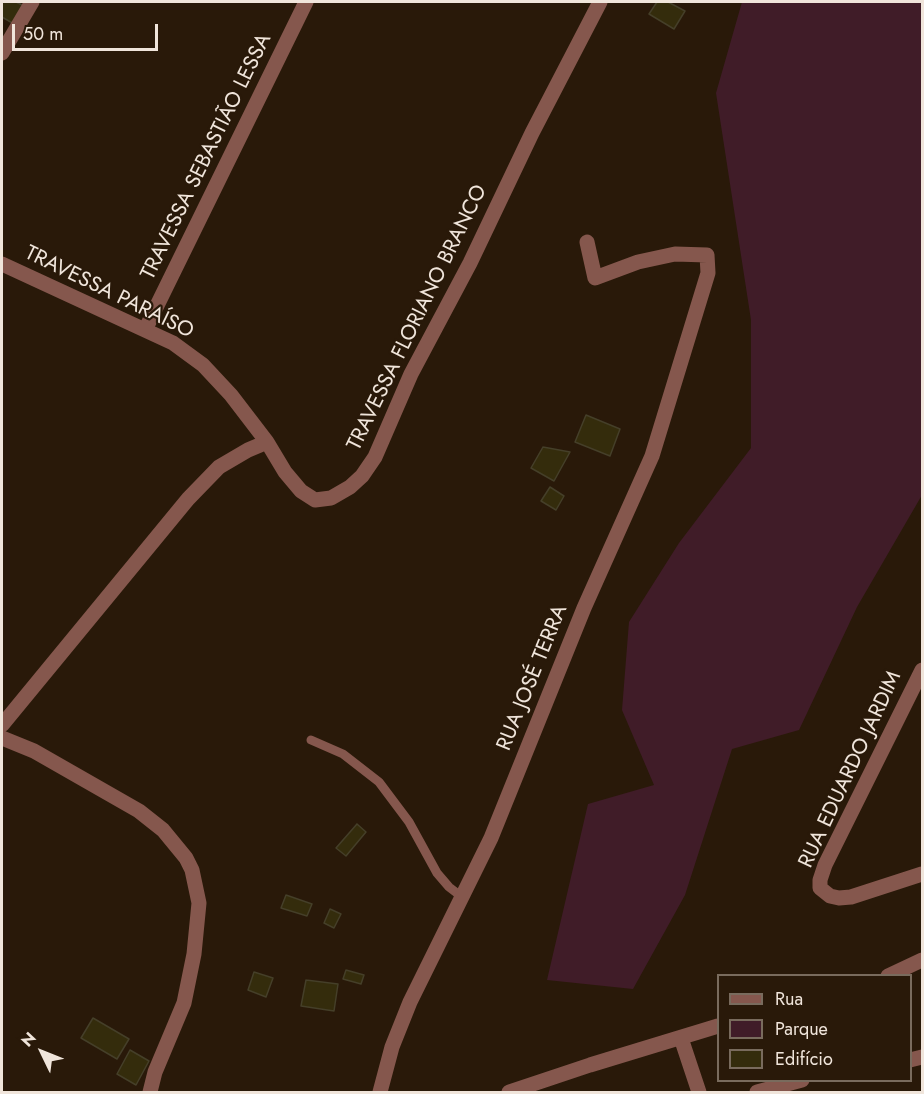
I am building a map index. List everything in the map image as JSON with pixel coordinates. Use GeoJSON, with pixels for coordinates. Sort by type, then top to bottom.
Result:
{"type":"FeatureCollection","features":[{"type":"Feature","properties":{"kind":"street"},"geometry":{"type":"LineString","coordinates":[[2,53],[32,2]]}},
{"type":"Feature","properties":{"kind":"street","name":"TRAVESSA SEBASTIÃO LESSA"},"geometry":{"type":"LineString","coordinates":[[145,330],[306,2]]}},
{"type":"Feature","properties":{"kind":"street","name":"TRAVESSA FLORIANO BRANCO"},"geometry":{"type":"LineString","coordinates":[[267,442],[285,472],[301,491],[315,500],[331,498],[350,487],[362,476],[375,457],[411,374],[470,263],[532,133],[600,2]]}},
{"type":"Feature","properties":{"kind":"street","name":"RUA JOSÉ TERRA"},"geometry":{"type":"LineString","coordinates":[[380,1092],[392,1047],[410,1002],[491,838],[584,608],[652,456],[708,273],[707,255],[675,254],[638,262],[595,278],[587,242]]}},
{"type":"Feature","properties":{"kind":"street","name":"TRAVESSA PARAÍSO"},"geometry":{"type":"LineString","coordinates":[[2,264],[173,343],[202,364],[237,402],[267,442]]}},
{"type":"Feature","properties":{"kind":"street"},"geometry":{"type":"LineString","coordinates":[[2,724],[188,499],[219,467],[267,442]]}},
{"type":"Feature","properties":{"kind":"street","name":"RUA EDUARDO JARDIM"},"geometry":{"type":"LineString","coordinates":[[922,670],[825,865],[820,888],[830,896],[851,897],[922,874]]}},
{"type":"Feature","properties":{"kind":"street"},"geometry":{"type":"LineString","coordinates":[[2,738],[34,751],[139,811],[164,830],[186,858],[192,870],[199,903],[194,954],[184,1003],[155,1072],[150,1092]]}},
{"type":"Feature","properties":{"kind":"street"},"geometry":{"type":"LineString","coordinates":[[890,974],[922,960]]}},
{"type":"Feature","properties":{"kind":"street"},"geometry":{"type":"LineString","coordinates":[[508,1092],[717,1026]]}},
{"type":"Feature","properties":{"kind":"street"},"geometry":{"type":"LineString","coordinates":[[681,1038],[699,1092]]}},
{"type":"Feature","properties":{"kind":"street"},"geometry":{"type":"LineString","coordinates":[[757,1092],[794,1082]]}},
{"type":"Feature","properties":{"kind":"lane"},"geometry":{"type":"LineString","coordinates":[[312,740],[343,754],[379,782],[409,822],[437,873],[462,897]]}},
{"type":"Feature","properties":{"kind":"green space"},"geometry":{"type":"Polygon","coordinates":[[[742,2],[922,2],[922,495],[857,607],[799,730],[732,749],[685,895],[633,989],[547,980],[588,804],[654,785],[622,710],[629,622],[679,543],[751,448],[751,320],[716,93],[742,2]]]}},
{"type":"Feature","properties":{"kind":"building"},"geometry":{"type":"Polygon","coordinates":[[[2,2],[16,2],[24,6],[14,24],[2,17],[2,2]]]}},
{"type":"Feature","properties":{"kind":"building"},"geometry":{"type":"Polygon","coordinates":[[[657,2],[668,2],[685,11],[674,29],[649,14],[657,2]]]}},
{"type":"Feature","properties":{"kind":"building"},"geometry":{"type":"Polygon","coordinates":[[[586,415],[620,429],[610,456],[575,442],[586,415]]]}},
{"type":"Feature","properties":{"kind":"building"},"geometry":{"type":"Polygon","coordinates":[[[543,447],[570,452],[554,481],[531,468],[543,447]]]}},
{"type":"Feature","properties":{"kind":"building"},"geometry":{"type":"Polygon","coordinates":[[[550,487],[564,496],[556,510],[541,501],[550,487]]]}},
{"type":"Feature","properties":{"kind":"building"},"geometry":{"type":"Polygon","coordinates":[[[357,824],[366,832],[346,856],[336,848],[357,824]]]}},
{"type":"Feature","properties":{"kind":"building"},"geometry":{"type":"Polygon","coordinates":[[[286,895],[312,904],[307,916],[281,908],[286,895]]]}},
{"type":"Feature","properties":{"kind":"building"},"geometry":{"type":"Polygon","coordinates":[[[330,909],[341,914],[334,928],[324,923],[330,909]]]}},
{"type":"Feature","properties":{"kind":"building"},"geometry":{"type":"Polygon","coordinates":[[[346,970],[364,975],[361,984],[343,979],[346,970]]]}},
{"type":"Feature","properties":{"kind":"building"},"geometry":{"type":"Polygon","coordinates":[[[254,972],[273,978],[266,997],[248,990],[254,972]]]}},
{"type":"Feature","properties":{"kind":"building"},"geometry":{"type":"Polygon","coordinates":[[[306,980],[338,984],[334,1011],[301,1006],[306,980]]]}},
{"type":"Feature","properties":{"kind":"building"},"geometry":{"type":"Polygon","coordinates":[[[93,1018],[129,1039],[117,1059],[81,1038],[93,1018]]]}},
{"type":"Feature","properties":{"kind":"building"},"geometry":{"type":"Polygon","coordinates":[[[130,1050],[149,1061],[136,1085],[117,1074],[130,1050]]]}}]}
